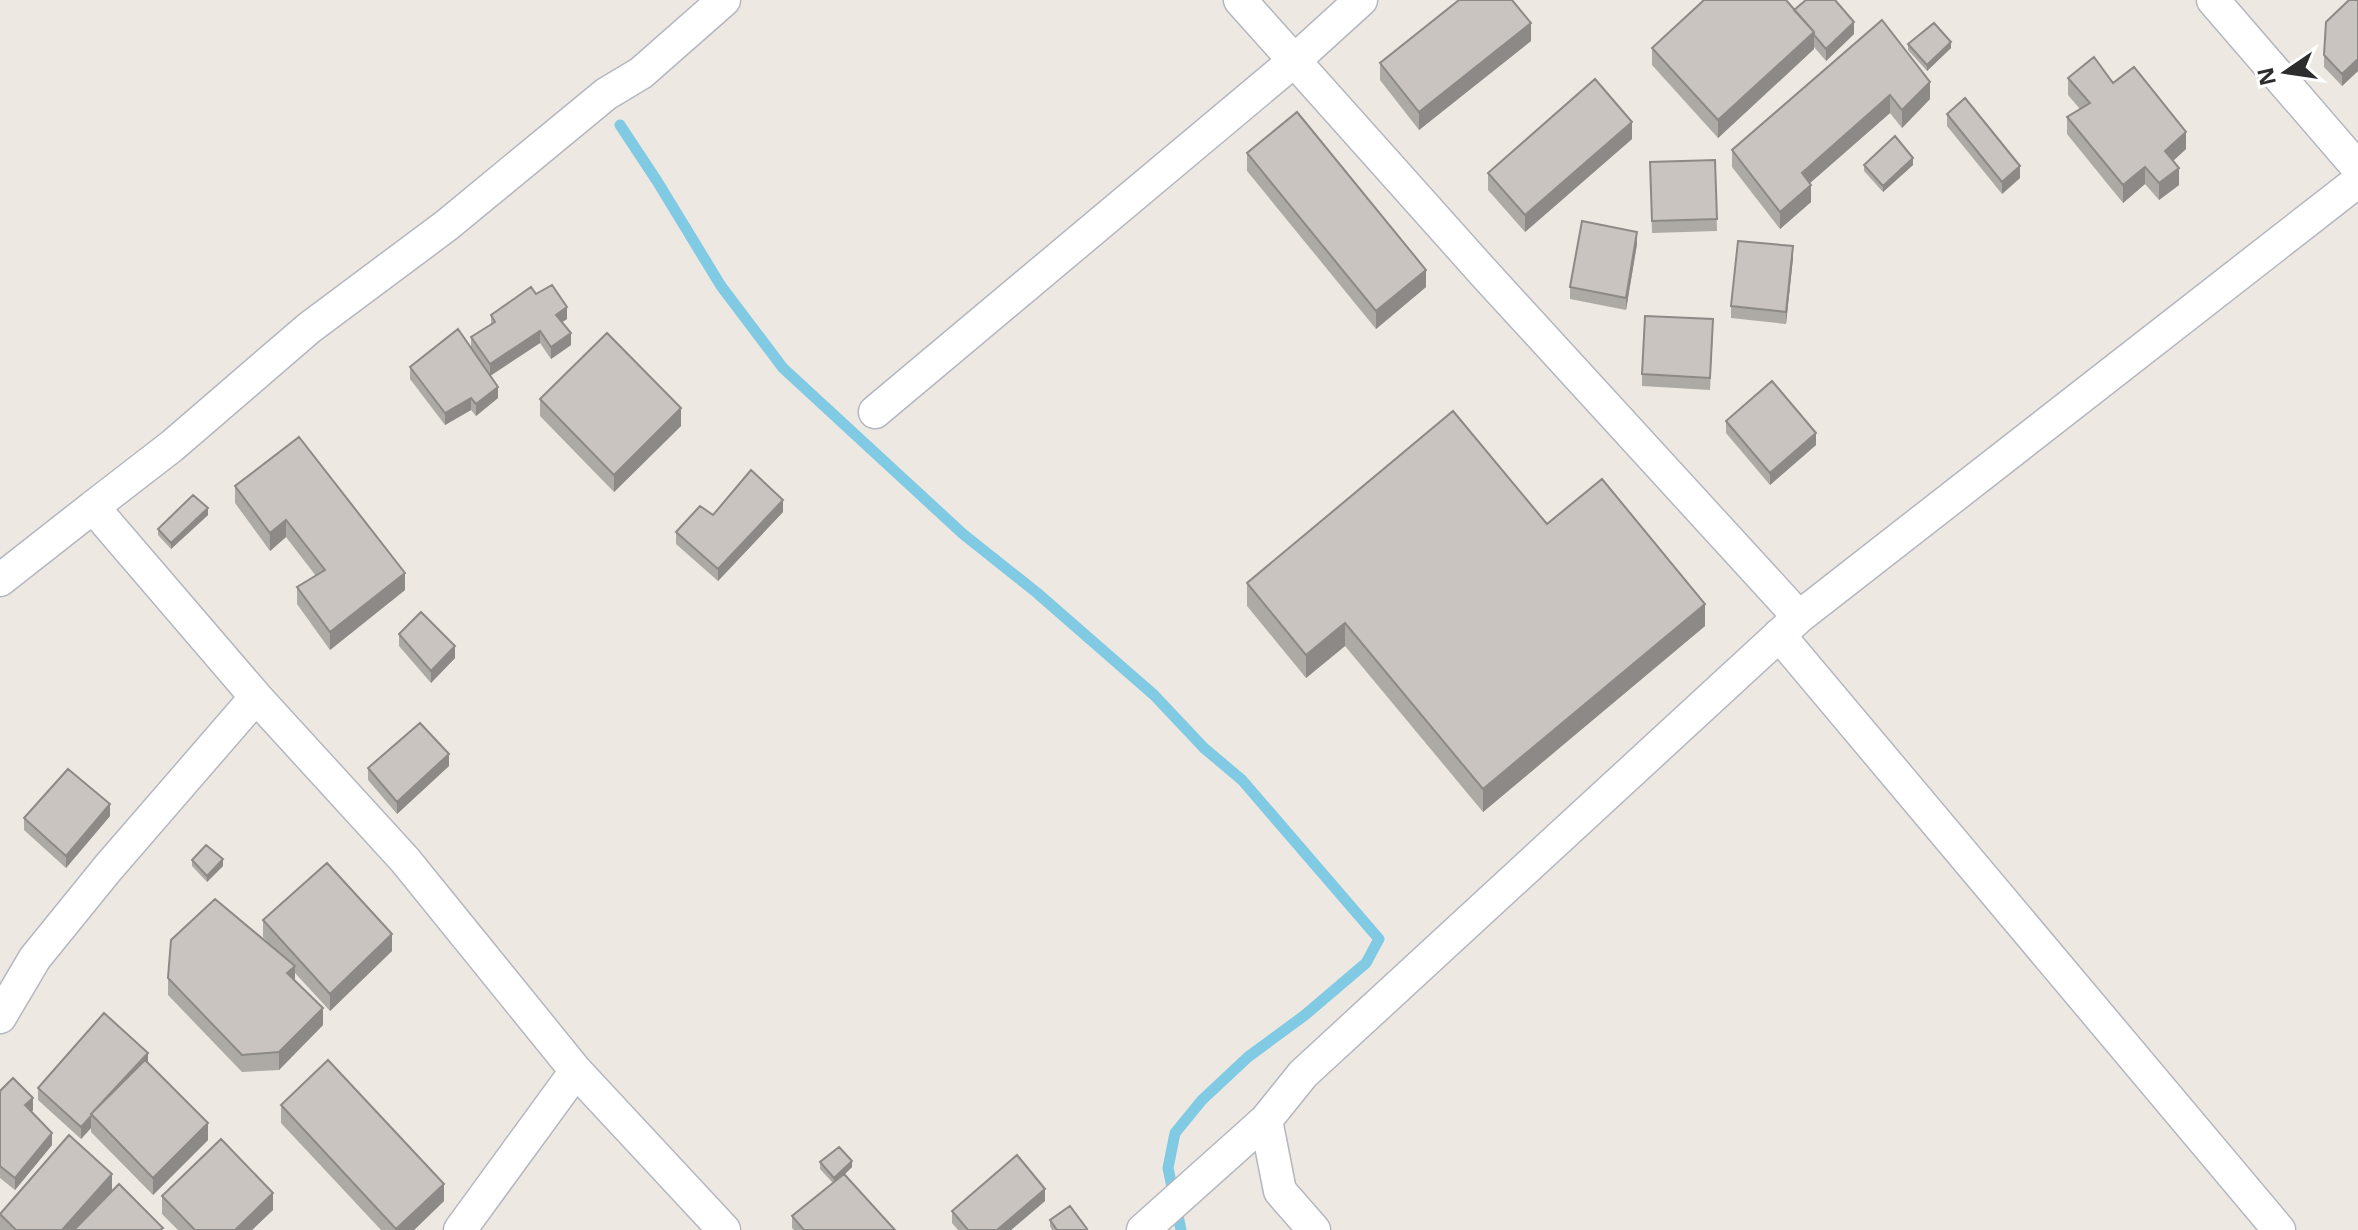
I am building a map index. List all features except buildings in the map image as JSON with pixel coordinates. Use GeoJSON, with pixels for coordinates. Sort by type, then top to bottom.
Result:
{"type":"FeatureCollection","features":[{"type":"Feature","properties":{"kind":"street"},"geometry":{"type":"LineString","coordinates":[[0,580],[172,446],[309,328],[447,225],[606,94],[641,73],[724,0]]}},
{"type":"Feature","properties":{"kind":"street"},"geometry":{"type":"LineString","coordinates":[[1240,0],[1474,263],[1789,626],[2279,1230]]}},
{"type":"Feature","properties":{"kind":"street"},"geometry":{"type":"LineString","coordinates":[[875,412],[1295,60],[1361,0]]}},
{"type":"Feature","properties":{"kind":"street"},"geometry":{"type":"LineString","coordinates":[[2213,0],[2358,168]]}},
{"type":"Feature","properties":{"kind":"street"},"geometry":{"type":"LineString","coordinates":[[1143,1230],[1266,1120],[1303,1074],[1789,626],[2358,181]]}},
{"type":"Feature","properties":{"kind":"street"},"geometry":{"type":"LineString","coordinates":[[93,507],[256,697],[405,860],[576,1071],[724,1230]]}},
{"type":"Feature","properties":{"kind":"street"},"geometry":{"type":"LineString","coordinates":[[0,1017],[35,958],[118,856],[256,697]]}},
{"type":"Feature","properties":{"kind":"street"},"geometry":{"type":"LineString","coordinates":[[460,1230],[576,1071]]}},
{"type":"Feature","properties":{"kind":"street"},"geometry":{"type":"LineString","coordinates":[[1266,1120],[1280,1191],[1314,1230]]}},
{"type":"Feature","properties":{"kind":"waterway"},"geometry":{"type":"LineString","coordinates":[[620,125],[721,286],[783,368],[963,534],[1036,592],[1154,695],[1204,748],[1242,780],[1379,939],[1366,963],[1305,1015],[1248,1057],[1202,1100],[1175,1133],[1168,1168],[1181,1230]]}}]}
